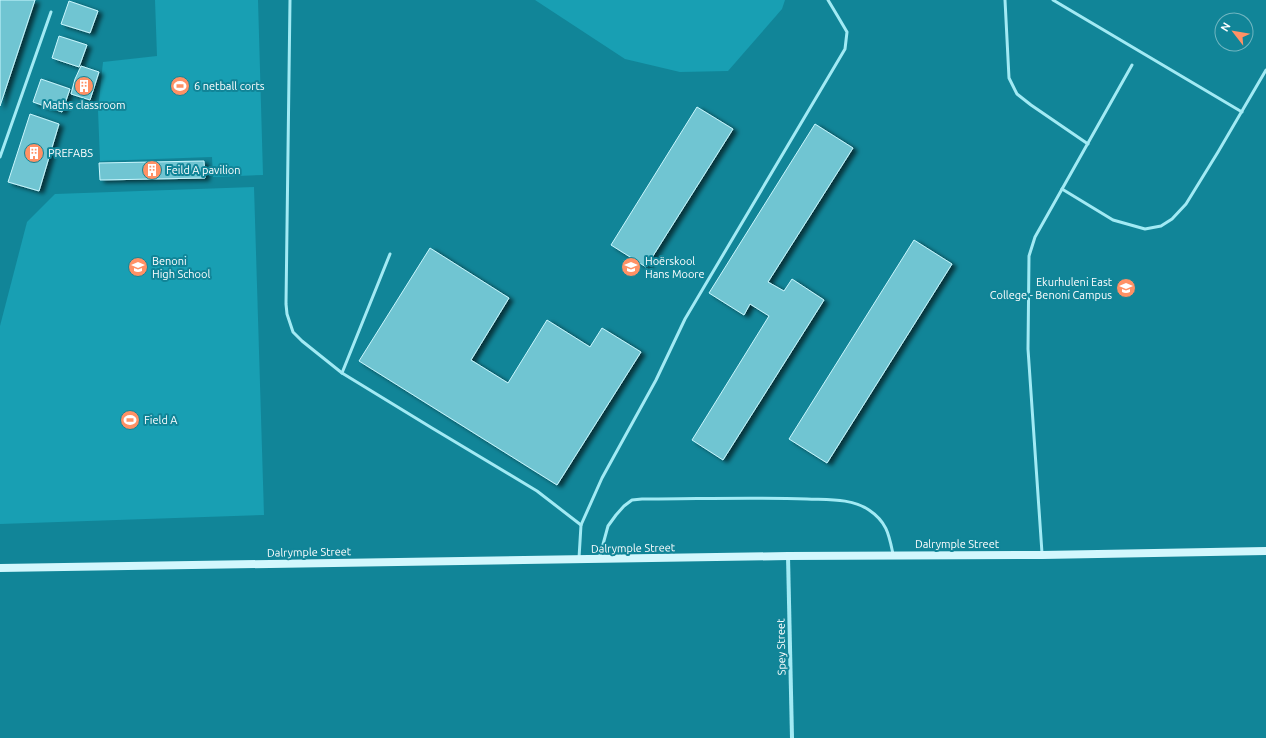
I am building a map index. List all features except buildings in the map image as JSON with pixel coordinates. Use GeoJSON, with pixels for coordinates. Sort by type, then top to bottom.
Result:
{"type":"FeatureCollection","features":[{"type":"Feature","properties":{"kind":"street","name":"Dalrymple Street"},"geometry":{"type":"LineString","coordinates":[[0,568],[788,556],[1042,555],[1266,551]]}},
{"type":"Feature","properties":{"kind":"street","name":"Spey Street"},"geometry":{"type":"LineString","coordinates":[[788,556],[792,738]]}},
{"type":"Feature","properties":{"kind":"lane"},"geometry":{"type":"LineString","coordinates":[[290,0],[286,310],[293,332],[342,373],[537,491],[581,525]]}},
{"type":"Feature","properties":{"kind":"lane"},"geometry":{"type":"LineString","coordinates":[[579,559],[581,525],[602,478],[656,380],[685,319],[846,49],[847,32],[828,0]]}},
{"type":"Feature","properties":{"kind":"lane"},"geometry":{"type":"LineString","coordinates":[[1005,0],[1009,78],[1018,94],[1031,105],[1088,144]]}},
{"type":"Feature","properties":{"kind":"lane"},"geometry":{"type":"LineString","coordinates":[[1053,0],[1242,112]]}},
{"type":"Feature","properties":{"kind":"lane"},"geometry":{"type":"LineString","coordinates":[[0,157],[51,12]]}},
{"type":"Feature","properties":{"kind":"lane"},"geometry":{"type":"LineString","coordinates":[[1042,555],[1028,349],[1029,256],[1035,237],[1132,65]]}},
{"type":"Feature","properties":{"kind":"lane"},"geometry":{"type":"LineString","coordinates":[[1062,189],[1113,220],[1145,229],[1161,226],[1172,219],[1186,204],[1266,70]]}},
{"type":"Feature","properties":{"kind":"lane"},"geometry":{"type":"LineString","coordinates":[[342,373],[390,254]]}},
{"type":"Feature","properties":{"kind":"lane"},"geometry":{"type":"LineString","coordinates":[[598,560],[608,526],[624,506],[632,500],[767,497],[848,501],[868,509],[883,523],[888,532],[893,556]]}},
{"type":"Feature","properties":{"kind":"shaded area","name":"6 netball corts"},"geometry":{"type":"Polygon","coordinates":[[[155,0],[258,0],[263,175],[213,177],[212,157],[100,161],[98,110],[103,62],[157,56],[155,0]]]}},
{"type":"Feature","properties":{"kind":"shaded area"},"geometry":{"type":"Polygon","coordinates":[[[535,0],[785,0],[782,9],[728,71],[680,72],[625,59],[535,0]]]}},
{"type":"Feature","properties":{"kind":"shaded area","name":"Field A"},"geometry":{"type":"Polygon","coordinates":[[[254,187],[264,515],[0,524],[0,326],[27,222],[55,194],[254,187]]]}},
{"type":"Feature","properties":{"kind":"place","name":"Maths classroom"},"geometry":{"type":"Point","coordinates":[84,86]}},
{"type":"Feature","properties":{"kind":"place","name":"6 netball corts"},"geometry":{"type":"Point","coordinates":[180,86]}},
{"type":"Feature","properties":{"kind":"place","name":"PREFABS"},"geometry":{"type":"Point","coordinates":[34,153]}},
{"type":"Feature","properties":{"kind":"place","name":"Feild A pavilion"},"geometry":{"type":"Point","coordinates":[152,170]}},
{"type":"Feature","properties":{"kind":"place","name":"Benoni High School"},"geometry":{"type":"Point","coordinates":[138,267]}},
{"type":"Feature","properties":{"kind":"place","name":"Hoërskool Hans Moore"},"geometry":{"type":"Point","coordinates":[631,267]}},
{"type":"Feature","properties":{"kind":"place","name":"Ekurhuleni East College - Benoni Campus"},"geometry":{"type":"Point","coordinates":[1126,288]}},
{"type":"Feature","properties":{"kind":"place","name":"Field A"},"geometry":{"type":"Point","coordinates":[130,420]}}]}
